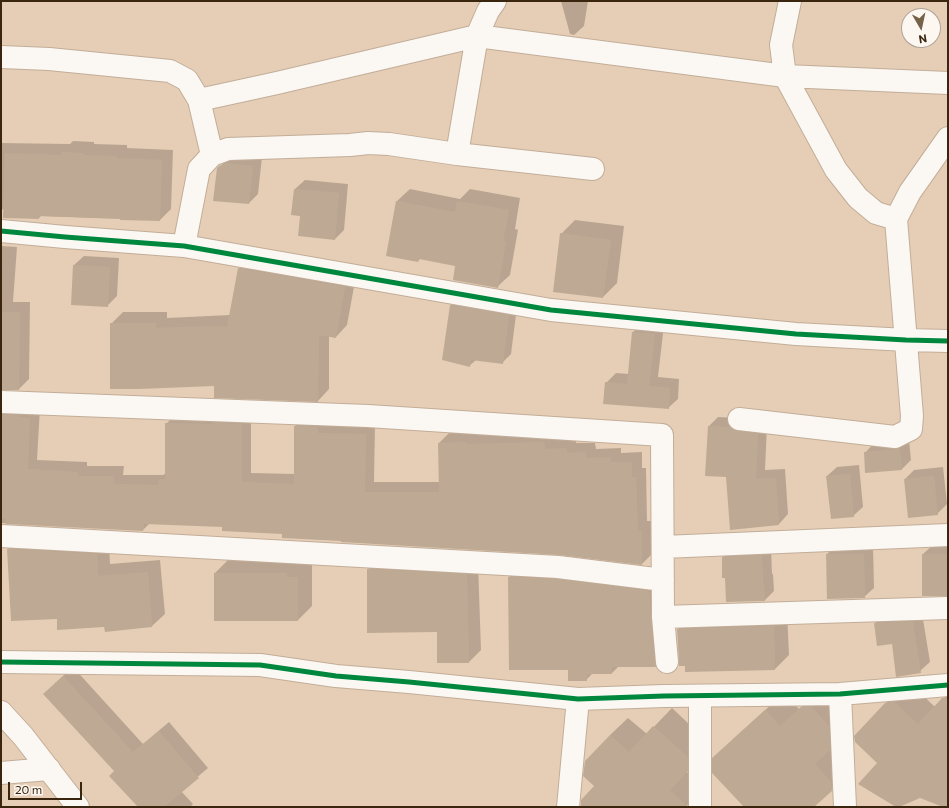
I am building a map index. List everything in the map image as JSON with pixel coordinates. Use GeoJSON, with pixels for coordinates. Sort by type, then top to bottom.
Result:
{"type":"FeatureCollection","features":[{"type":"Feature","properties":{"kind":"street"},"geometry":{"type":"LineString","coordinates":[[457,154],[477,36],[488,11],[495,1]]}},
{"type":"Feature","properties":{"kind":"street"},"geometry":{"type":"LineString","coordinates":[[790,1],[781,45],[785,76],[836,170],[858,198],[876,213],[896,219]]}},
{"type":"Feature","properties":{"kind":"street"},"geometry":{"type":"LineString","coordinates":[[199,100],[477,36],[785,76],[948,83]]}},
{"type":"Feature","properties":{"kind":"street"},"geometry":{"type":"LineString","coordinates":[[1,57],[49,59],[170,71],[187,80],[199,100],[212,155]]}},
{"type":"Feature","properties":{"kind":"street"},"geometry":{"type":"LineString","coordinates":[[739,419],[895,437],[911,429],[912,416],[896,219],[910,192],[948,138]]}},
{"type":"Feature","properties":{"kind":"street"},"geometry":{"type":"LineString","coordinates":[[184,246],[199,169],[212,155],[228,149],[350,145],[368,143],[389,144],[457,154],[593,169]]}},
{"type":"Feature","properties":{"kind":"street"},"geometry":{"type":"LineString","coordinates":[[1,231],[184,246],[551,310],[796,334],[948,341]]}},
{"type":"Feature","properties":{"kind":"street"},"geometry":{"type":"LineString","coordinates":[[1,402],[368,416],[662,435],[663,617],[666,662]]}},
{"type":"Feature","properties":{"kind":"street"},"geometry":{"type":"LineString","coordinates":[[663,547],[948,535]]}},
{"type":"Feature","properties":{"kind":"street"},"geometry":{"type":"LineString","coordinates":[[1,536],[558,567],[663,580]]}},
{"type":"Feature","properties":{"kind":"street"},"geometry":{"type":"LineString","coordinates":[[663,617],[948,608]]}},
{"type":"Feature","properties":{"kind":"street"},"geometry":{"type":"LineString","coordinates":[[1,662],[260,665],[336,676],[578,699],[664,696],[840,694],[948,685]]}},
{"type":"Feature","properties":{"kind":"street"},"geometry":{"type":"LineString","coordinates":[[840,694],[845,807]]}},
{"type":"Feature","properties":{"kind":"street"},"geometry":{"type":"LineString","coordinates":[[700,696],[700,807]]}},
{"type":"Feature","properties":{"kind":"street"},"geometry":{"type":"LineString","coordinates":[[568,807],[578,699]]}},
{"type":"Feature","properties":{"kind":"street"},"geometry":{"type":"LineString","coordinates":[[1,712],[23,736],[78,807]]}},
{"type":"Feature","properties":{"kind":"street"},"geometry":{"type":"LineString","coordinates":[[1,773],[49,769]]}},
{"type":"Feature","properties":{"kind":"building"},"geometry":{"type":"Polygon","coordinates":[[[61,152],[84,153],[84,155],[117,156],[117,158],[162,160],[160,221],[39,216],[39,219],[3,218],[5,153],[61,155],[61,152]]]}},
{"type":"Feature","properties":{"kind":"building"},"geometry":{"type":"Polygon","coordinates":[[[226,163],[253,166],[249,204],[213,201],[217,168],[226,163]]]}},
{"type":"Feature","properties":{"kind":"building"},"geometry":{"type":"Polygon","coordinates":[[[294,189],[339,193],[335,240],[298,236],[300,216],[291,215],[294,189]]]}},
{"type":"Feature","properties":{"kind":"building"},"geometry":{"type":"Polygon","coordinates":[[[396,201],[455,212],[457,201],[509,210],[503,241],[506,242],[498,288],[453,280],[455,266],[419,259],[418,262],[386,256],[396,201]]]}},
{"type":"Feature","properties":{"kind":"building"},"geometry":{"type":"Polygon","coordinates":[[[560,233],[611,240],[603,298],[553,292],[560,233]]]}},
{"type":"Feature","properties":{"kind":"building"},"geometry":{"type":"Polygon","coordinates":[[[73,265],[110,267],[108,307],[71,305],[73,265]]]}},
{"type":"Feature","properties":{"kind":"building"},"geometry":{"type":"Polygon","coordinates":[[[238,268],[345,287],[336,338],[319,335],[318,402],[214,398],[214,386],[110,389],[110,323],[156,323],[156,328],[227,327],[238,268]]]}},
{"type":"Feature","properties":{"kind":"building"},"geometry":{"type":"Polygon","coordinates":[[[450,305],[509,315],[503,364],[471,360],[470,367],[442,360],[450,305]]]}},
{"type":"Feature","properties":{"kind":"building"},"geometry":{"type":"Polygon","coordinates":[[[1,312],[20,312],[19,390],[1,390],[1,312]]]}},
{"type":"Feature","properties":{"kind":"building"},"geometry":{"type":"Polygon","coordinates":[[[632,332],[655,334],[649,386],[670,388],[669,409],[603,404],[605,382],[627,384],[632,332]]]}},
{"type":"Feature","properties":{"kind":"building"},"geometry":{"type":"Polygon","coordinates":[[[1,415],[19,415],[19,417],[30,418],[28,469],[78,472],[78,476],[114,476],[114,484],[158,485],[159,479],[165,479],[165,423],[242,424],[242,482],[294,484],[294,426],[318,427],[318,433],[366,434],[365,492],[439,492],[438,443],[466,442],[466,444],[544,442],[545,449],[567,448],[567,453],[586,452],[586,458],[611,457],[611,462],[632,462],[632,477],[636,477],[638,531],[642,531],[642,565],[559,555],[282,538],[282,534],[222,531],[222,527],[144,524],[143,531],[6,524],[6,519],[1,518],[1,415]]]}},
{"type":"Feature","properties":{"kind":"building"},"geometry":{"type":"Polygon","coordinates":[[[708,426],[730,427],[738,431],[758,434],[756,479],[776,478],[779,525],[730,530],[726,477],[705,476],[708,426]]]}},
{"type":"Feature","properties":{"kind":"building"},"geometry":{"type":"Polygon","coordinates":[[[900,449],[902,470],[865,473],[864,452],[900,449]]]}},
{"type":"Feature","properties":{"kind":"building"},"geometry":{"type":"Polygon","coordinates":[[[850,474],[854,517],[831,519],[826,476],[850,474]]]}},
{"type":"Feature","properties":{"kind":"building"},"geometry":{"type":"Polygon","coordinates":[[[934,476],[938,515],[908,518],[904,479],[934,476]]]}},
{"type":"Feature","properties":{"kind":"building"},"geometry":{"type":"Polygon","coordinates":[[[7,549],[97,554],[98,576],[148,572],[152,627],[105,632],[104,627],[57,630],[57,619],[11,621],[7,549]]]}},
{"type":"Feature","properties":{"kind":"building"},"geometry":{"type":"Polygon","coordinates":[[[826,554],[864,554],[865,598],[827,599],[826,554]]]}},
{"type":"Feature","properties":{"kind":"building"},"geometry":{"type":"Polygon","coordinates":[[[922,554],[948,554],[948,596],[922,596],[922,554]]]}},
{"type":"Feature","properties":{"kind":"building"},"geometry":{"type":"Polygon","coordinates":[[[762,555],[765,601],[726,602],[725,578],[722,578],[722,557],[762,555]]]}},
{"type":"Feature","properties":{"kind":"building"},"geometry":{"type":"Polygon","coordinates":[[[367,569],[467,574],[469,663],[437,663],[437,632],[367,633],[367,569]]]}},
{"type":"Feature","properties":{"kind":"building"},"geometry":{"type":"Polygon","coordinates":[[[214,573],[287,573],[287,577],[298,577],[298,621],[214,621],[214,573]]]}},
{"type":"Feature","properties":{"kind":"building"},"geometry":{"type":"Polygon","coordinates":[[[508,577],[557,579],[649,591],[656,667],[612,667],[612,674],[587,674],[587,681],[568,681],[568,670],[509,670],[508,577]]]}},
{"type":"Feature","properties":{"kind":"building"},"geometry":{"type":"Polygon","coordinates":[[[913,622],[921,673],[896,677],[892,644],[877,646],[874,623],[913,622]]]}},
{"type":"Feature","properties":{"kind":"building"},"geometry":{"type":"Polygon","coordinates":[[[774,626],[775,670],[685,672],[685,666],[679,666],[677,629],[774,626]]]}},
{"type":"Feature","properties":{"kind":"building"},"geometry":{"type":"Polygon","coordinates":[[[63,676],[133,752],[159,731],[199,778],[164,807],[138,807],[109,776],[114,771],[43,694],[63,676]]]}},
{"type":"Feature","properties":{"kind":"building"},"geometry":{"type":"Polygon","coordinates":[[[942,698],[948,698],[948,807],[943,807],[920,798],[896,807],[858,784],[877,763],[855,742],[854,736],[885,703],[894,702],[918,724],[942,698]]]}},
{"type":"Feature","properties":{"kind":"building"},"geometry":{"type":"Polygon","coordinates":[[[801,707],[812,707],[829,726],[830,750],[815,764],[831,782],[832,791],[814,807],[744,807],[712,773],[712,758],[765,710],[780,726],[801,707]]]}},
{"type":"Feature","properties":{"kind":"building"},"geometry":{"type":"Polygon","coordinates":[[[653,726],[688,757],[688,771],[670,790],[688,807],[581,807],[581,800],[594,786],[583,776],[585,761],[610,735],[629,752],[653,726]]]}},
{"type":"Feature","properties":{"kind":"cycle path"},"geometry":{"type":"LineString","coordinates":[[1,231],[184,246],[551,310],[796,334],[948,341]]}},
{"type":"Feature","properties":{"kind":"cycle path"},"geometry":{"type":"LineString","coordinates":[[1,662],[260,665],[336,676],[578,699],[664,696],[840,694],[948,685]]}}]}
